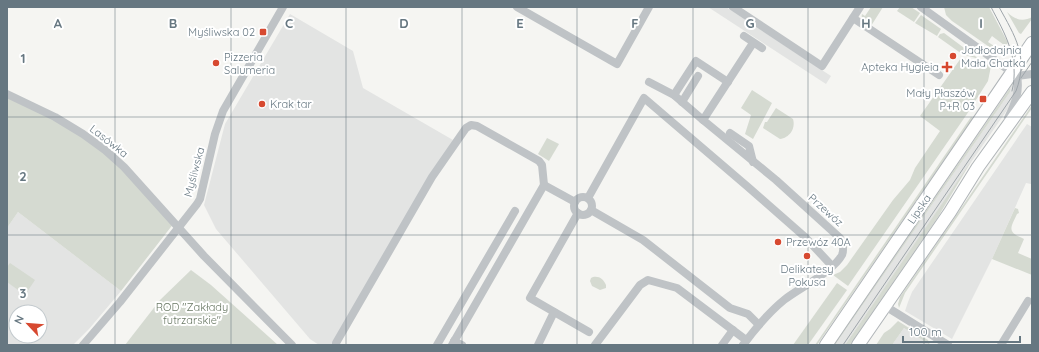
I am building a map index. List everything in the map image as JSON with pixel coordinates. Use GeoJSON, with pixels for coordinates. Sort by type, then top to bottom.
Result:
{"type":"FeatureCollection","features":[{"type":"Feature","properties":{"kind":"main road","name":"Lipska"},"geometry":{"type":"LineString","coordinates":[[826,345],[1015,74],[1032,43]]}},
{"type":"Feature","properties":{"kind":"main road"},"geometry":{"type":"LineString","coordinates":[[858,345],[950,212],[992,147],[1032,92]]}},
{"type":"Feature","properties":{"kind":"street","name":"Myśliwska"},"geometry":{"type":"LineString","coordinates":[[83,345],[125,296],[200,199],[215,134],[223,111],[283,7]]}},
{"type":"Feature","properties":{"kind":"street"},"geometry":{"type":"LineString","coordinates":[[517,7],[617,64],[649,7]]}},
{"type":"Feature","properties":{"kind":"street"},"geometry":{"type":"LineString","coordinates":[[733,7],[822,66],[860,7]]}},
{"type":"Feature","properties":{"kind":"street"},"geometry":{"type":"LineString","coordinates":[[921,7],[1015,74],[1032,74]]}},
{"type":"Feature","properties":{"kind":"street"},"geometry":{"type":"LineString","coordinates":[[853,18],[939,75]]}},
{"type":"Feature","properties":{"kind":"street"},"geometry":{"type":"LineString","coordinates":[[744,36],[762,48]]}},
{"type":"Feature","properties":{"kind":"street"},"geometry":{"type":"LineString","coordinates":[[703,120],[753,43]]}},
{"type":"Feature","properties":{"kind":"street"},"geometry":{"type":"LineString","coordinates":[[674,95],[696,61],[728,82]]}},
{"type":"Feature","properties":{"kind":"street"},"geometry":{"type":"LineString","coordinates":[[992,147],[1017,97],[1018,85],[1015,74]]}},
{"type":"Feature","properties":{"kind":"street"},"geometry":{"type":"LineString","coordinates":[[682,102],[698,76]]}},
{"type":"Feature","properties":{"kind":"street","name":"Przewóz"},"geometry":{"type":"LineString","coordinates":[[649,82],[674,95],[842,239],[842,254],[832,266],[785,300],[759,325],[744,343]]}},
{"type":"Feature","properties":{"kind":"street","name":"Lasówka"},"geometry":{"type":"LineString","coordinates":[[7,94],[55,117],[83,134],[105,150],[124,167],[179,228],[292,345]]}},
{"type":"Feature","properties":{"kind":"street"},"geometry":{"type":"LineString","coordinates":[[588,198],[644,98],[805,237],[832,266]]}},
{"type":"Feature","properties":{"kind":"street"},"geometry":{"type":"LineString","coordinates":[[336,345],[432,177],[466,128],[477,126],[539,161],[542,166],[544,185],[456,344]]}},
{"type":"Feature","properties":{"kind":"street"},"geometry":{"type":"LineString","coordinates":[[730,133],[749,146],[753,162]]}},
{"type":"Feature","properties":{"kind":"street"},"geometry":{"type":"LineString","coordinates":[[544,185],[575,202]]}},
{"type":"Feature","properties":{"kind":"street"},"geometry":{"type":"LineString","coordinates":[[580,197],[588,198],[592,204],[591,210],[585,215],[578,213],[574,209],[575,202],[580,197]]}},
{"type":"Feature","properties":{"kind":"street"},"geometry":{"type":"LineString","coordinates":[[591,210],[643,240],[730,308],[748,314],[759,325]]}},
{"type":"Feature","properties":{"kind":"street"},"geometry":{"type":"LineString","coordinates":[[437,345],[515,211]]}},
{"type":"Feature","properties":{"kind":"street"},"geometry":{"type":"LineString","coordinates":[[578,213],[530,298],[589,332]]}},
{"type":"Feature","properties":{"kind":"street"},"geometry":{"type":"LineString","coordinates":[[493,248],[504,255]]}},
{"type":"Feature","properties":{"kind":"street"},"geometry":{"type":"LineString","coordinates":[[595,345],[640,285],[648,280],[677,288],[734,330],[744,343]]}},
{"type":"Feature","properties":{"kind":"street"},"geometry":{"type":"LineString","coordinates":[[1002,345],[1028,301]]}},
{"type":"Feature","properties":{"kind":"street"},"geometry":{"type":"LineString","coordinates":[[885,306],[948,345]]}},
{"type":"Feature","properties":{"kind":"street"},"geometry":{"type":"LineString","coordinates":[[538,345],[554,312]]}},
{"type":"Feature","properties":{"kind":"street"},"geometry":{"type":"LineString","coordinates":[[722,345],[734,330]]}},
{"type":"Feature","properties":{"kind":"shaded area"},"geometry":{"type":"Polygon","coordinates":[[[708,7],[726,7],[831,76],[826,84],[708,7]]]}},
{"type":"Feature","properties":{"kind":"shaded area"},"geometry":{"type":"Polygon","coordinates":[[[290,14],[353,51],[363,88],[453,140],[333,345],[319,345],[310,339],[216,229],[204,205],[225,124],[290,14]]]}},
{"type":"Feature","properties":{"kind":"shaded area"},"geometry":{"type":"Polygon","coordinates":[[[1014,81],[1014,100],[845,345],[835,345],[1010,92],[1010,86],[1014,81]]]}},
{"type":"Feature","properties":{"kind":"shaded area"},"geometry":{"type":"Polygon","coordinates":[[[1027,124],[1032,127],[1032,183],[1026,183],[992,259],[952,339],[905,311],[908,302],[912,292],[1027,124]]]}},
{"type":"Feature","properties":{"kind":"shaded area"},"geometry":{"type":"Polygon","coordinates":[[[18,212],[121,291],[89,329],[73,345],[7,345],[7,228],[18,212]]]}},
{"type":"Feature","properties":{"kind":"shaded area"},"geometry":{"type":"Polygon","coordinates":[[[904,328],[930,345],[892,345],[904,328]]]}},
{"type":"Feature","properties":{"kind":"green space"},"geometry":{"type":"Polygon","coordinates":[[[871,7],[883,7],[871,26],[864,21],[862,14],[865,16],[871,7]]]}},
{"type":"Feature","properties":{"kind":"green space"},"geometry":{"type":"Polygon","coordinates":[[[900,7],[911,7],[920,13],[914,22],[897,11],[900,7]]]}},
{"type":"Feature","properties":{"kind":"green space"},"geometry":{"type":"Polygon","coordinates":[[[944,7],[989,7],[1008,43],[1002,48],[1004,45],[992,36],[988,42],[1000,50],[998,53],[952,21],[946,15],[944,7]]]}},
{"type":"Feature","properties":{"kind":"green space"},"geometry":{"type":"Polygon","coordinates":[[[1007,12],[1013,17],[1022,20],[1032,17],[1021,34],[1019,33],[1007,12]]]}},
{"type":"Feature","properties":{"kind":"green space"},"geometry":{"type":"Polygon","coordinates":[[[921,15],[941,29],[937,36],[915,23],[921,15]]]}},
{"type":"Feature","properties":{"kind":"green space"},"geometry":{"type":"Polygon","coordinates":[[[944,33],[979,59],[962,54],[938,37],[940,34],[944,33]]]}},
{"type":"Feature","properties":{"kind":"green space"},"geometry":{"type":"Polygon","coordinates":[[[961,58],[991,66],[988,81],[967,114],[848,286],[833,275],[840,272],[847,265],[893,200],[910,180],[915,168],[940,131],[920,116],[961,58]]]}},
{"type":"Feature","properties":{"kind":"green space"},"geometry":{"type":"Polygon","coordinates":[[[1010,88],[1010,92],[834,345],[1010,88]]]}},
{"type":"Feature","properties":{"kind":"green space"},"geometry":{"type":"Polygon","coordinates":[[[752,90],[772,103],[753,139],[745,134],[751,115],[741,108],[752,90]]]}},
{"type":"Feature","properties":{"kind":"green space"},"geometry":{"type":"Polygon","coordinates":[[[7,94],[55,117],[124,168],[174,223],[121,291],[18,212],[7,228],[7,94]]]}},
{"type":"Feature","properties":{"kind":"green space"},"geometry":{"type":"Polygon","coordinates":[[[1032,105],[1032,108],[905,293],[899,308],[898,304],[900,297],[1032,105]]]}},
{"type":"Feature","properties":{"kind":"green space"},"geometry":{"type":"Polygon","coordinates":[[[776,108],[793,119],[794,123],[793,129],[789,135],[780,139],[763,128],[765,122],[767,122],[776,108]]]}},
{"type":"Feature","properties":{"kind":"green space"},"geometry":{"type":"Polygon","coordinates":[[[971,117],[973,118],[817,345],[815,345],[971,117]]]}},
{"type":"Feature","properties":{"kind":"green space"},"geometry":{"type":"Polygon","coordinates":[[[547,138],[559,144],[549,161],[538,154],[547,138]]]}},
{"type":"Feature","properties":{"kind":"green space"},"geometry":{"type":"Polygon","coordinates":[[[972,160],[938,217],[850,345],[845,345],[972,160]]]}},
{"type":"Feature","properties":{"kind":"green space"},"geometry":{"type":"Polygon","coordinates":[[[1015,208],[1018,209],[1019,213],[1017,214],[1012,227],[1012,232],[1024,239],[1018,253],[1032,259],[1032,275],[992,259],[1015,208]]]}},
{"type":"Feature","properties":{"kind":"green space"},"geometry":{"type":"Polygon","coordinates":[[[10,263],[35,280],[25,295],[7,282],[7,267],[10,263]]]}},
{"type":"Feature","properties":{"kind":"green space","name":"ROD \"Zakłady futrzarskie\""},"geometry":{"type":"Polygon","coordinates":[[[191,270],[211,285],[278,345],[125,345],[160,300],[191,270]]]}},
{"type":"Feature","properties":{"kind":"green space"},"geometry":{"type":"Polygon","coordinates":[[[593,277],[598,277],[602,280],[606,285],[606,288],[600,290],[592,286],[590,281],[593,277]]]}},
{"type":"Feature","properties":{"kind":"green space"},"geometry":{"type":"Polygon","coordinates":[[[837,283],[847,290],[808,345],[793,345],[837,283]]]}},
{"type":"Feature","properties":{"kind":"green space"},"geometry":{"type":"Polygon","coordinates":[[[898,321],[928,340],[930,345],[904,328],[892,345],[876,345],[884,333],[898,321]]]}},
{"type":"Feature","properties":{"kind":"tram line"},"geometry":{"type":"LineString","coordinates":[[991,7],[1006,37],[1013,57],[1014,79],[1012,91]]}},
{"type":"Feature","properties":{"kind":"tram line"},"geometry":{"type":"LineString","coordinates":[[843,345],[1016,91],[1020,79],[1021,57],[1015,37],[999,7]]}},
{"type":"Feature","properties":{"kind":"tram line"},"geometry":{"type":"LineString","coordinates":[[1021,78],[1032,62]]}},
{"type":"Feature","properties":{"kind":"place","name":"Myśliwska 02"},"geometry":{"type":"Point","coordinates":[263,32]}},
{"type":"Feature","properties":{"kind":"place","name":"Jadłodajnia Mała Chatka"},"geometry":{"type":"Point","coordinates":[953,56]}},
{"type":"Feature","properties":{"kind":"place","name":"Pizzeria Salumeria"},"geometry":{"type":"Point","coordinates":[216,63]}},
{"type":"Feature","properties":{"kind":"place","name":"Apteka Hygieia"},"geometry":{"type":"Point","coordinates":[947,67]}},
{"type":"Feature","properties":{"kind":"place","name":"Mały Płaszów P+R 03"},"geometry":{"type":"Point","coordinates":[983,99]}},
{"type":"Feature","properties":{"kind":"place","name":"Krak tar"},"geometry":{"type":"Point","coordinates":[262,104]}},
{"type":"Feature","properties":{"kind":"place","name":"Przewóz 40A"},"geometry":{"type":"Point","coordinates":[778,242]}},
{"type":"Feature","properties":{"kind":"place","name":"Delikatesy Pokusa"},"geometry":{"type":"Point","coordinates":[807,256]}}]}
